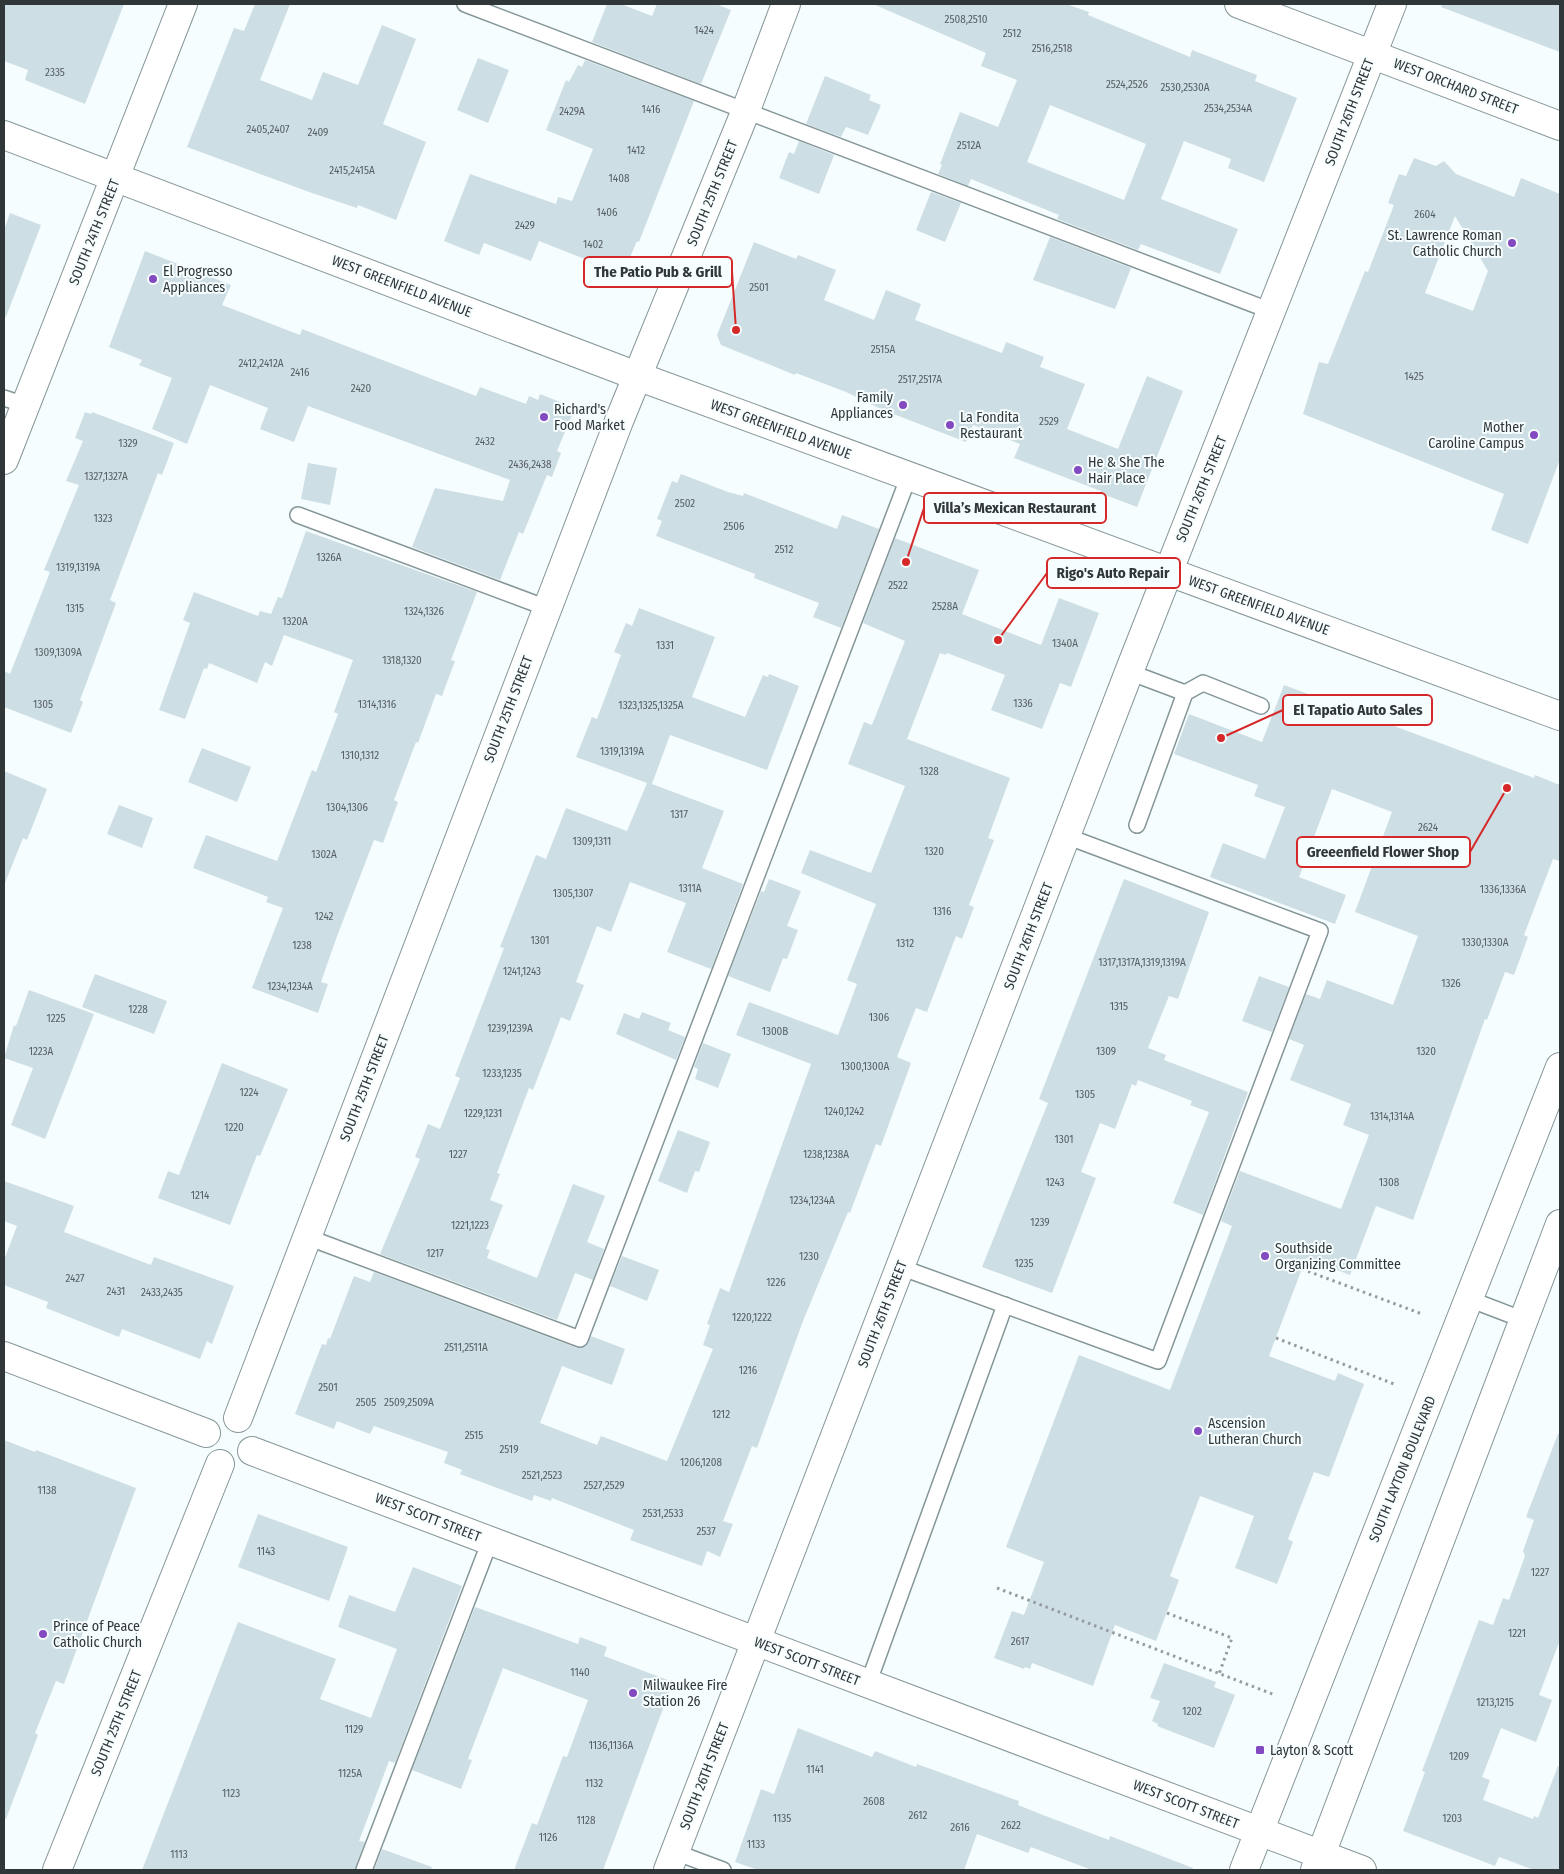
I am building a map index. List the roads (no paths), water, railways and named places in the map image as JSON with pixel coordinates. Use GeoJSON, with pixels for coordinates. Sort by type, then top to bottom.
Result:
{"type":"FeatureCollection","features":[{"type":"Feature","properties":{"kind":"street","name":"SOUTH 24TH STREET"},"geometry":{"type":"LineString","coordinates":[[4,460],[14,402],[116,177],[183,4]]}},
{"type":"Feature","properties":{"kind":"street","name":"SOUTH 25TH STREET"},"geometry":{"type":"LineString","coordinates":[[238,1418],[546,608],[636,376],[746,110],[786,4]]}},
{"type":"Feature","properties":{"kind":"street","name":"WEST ORCHARD STREET"},"geometry":{"type":"LineString","coordinates":[[1239,4],[1560,126]]}},
{"type":"Feature","properties":{"kind":"street","name":"SOUTH 26TH STREET"},"geometry":{"type":"LineString","coordinates":[[671,1861],[1168,571],[1392,4]]}},
{"type":"Feature","properties":{"kind":"street","name":"WEST GREENFIELD AVENUE"},"geometry":{"type":"LineString","coordinates":[[4,135],[636,376],[1560,716]]}},
{"type":"Feature","properties":{"kind":"street","name":"SOUTH LAYTON BOULEVARD"},"geometry":{"type":"LineString","coordinates":[[1244,1870],[1560,1067]]}},
{"type":"Feature","properties":{"kind":"street"},"geometry":{"type":"LineString","coordinates":[[1318,1863],[1560,1224]]}},
{"type":"Feature","properties":{"kind":"street"},"geometry":{"type":"LineString","coordinates":[[4,1356],[206,1433]]}},
{"type":"Feature","properties":{"kind":"street"},"geometry":{"type":"LineString","coordinates":[[222,1418],[238,1418],[250,1428],[254,1443],[248,1458],[235,1466],[213,1461],[205,1448],[206,1433],[210,1426],[222,1418]]}},
{"type":"Feature","properties":{"kind":"street","name":"WEST SCOTT STREET"},"geometry":{"type":"LineString","coordinates":[[252,1451],[1259,1832],[1318,1863],[1362,1870]]}},
{"type":"Feature","properties":{"kind":"street","name":"SOUTH 25TH STREET"},"geometry":{"type":"LineString","coordinates":[[58,1870],[220,1464]]}},
{"type":"Feature","properties":{"kind":"lane"},"geometry":{"type":"LineString","coordinates":[[465,4],[1271,311]]}},
{"type":"Feature","properties":{"kind":"lane"},"geometry":{"type":"LineString","coordinates":[[308,1236],[580,1339],[909,476]]}},
{"type":"Feature","properties":{"kind":"lane"},"geometry":{"type":"LineString","coordinates":[[298,515],[546,608]]}},
{"type":"Feature","properties":{"kind":"lane"},"geometry":{"type":"LineString","coordinates":[[1129,672],[1185,693]]}},
{"type":"Feature","properties":{"kind":"lane"},"geometry":{"type":"LineString","coordinates":[[1137,825],[1185,693],[1203,683],[1260,706]]}},
{"type":"Feature","properties":{"kind":"lane"},"geometry":{"type":"LineString","coordinates":[[900,1267],[1158,1361],[1320,930],[1066,836]]}},
{"type":"Feature","properties":{"kind":"lane"},"geometry":{"type":"LineString","coordinates":[[1469,1299],[1524,1320]]}},
{"type":"Feature","properties":{"kind":"lane"},"geometry":{"type":"LineString","coordinates":[[868,1684],[1005,1305]]}},
{"type":"Feature","properties":{"kind":"lane"},"geometry":{"type":"LineString","coordinates":[[364,1870],[490,1541]]}},
{"type":"Feature","properties":{"kind":"lane"},"geometry":{"type":"LineString","coordinates":[[671,1861],[723,1870]]}},
{"type":"Feature","properties":{"kind":"place","name":"St. Lawrence Roman Catholic Church"},"geometry":{"type":"Point","coordinates":[1512,243]}},
{"type":"Feature","properties":{"kind":"place","name":"El Progresso Appliances"},"geometry":{"type":"Point","coordinates":[153,279]}},
{"type":"Feature","properties":{"kind":"place","name":"The Patio Pub & Grill"},"geometry":{"type":"Point","coordinates":[736,330]}},
{"type":"Feature","properties":{"kind":"place","name":"Family Appliances"},"geometry":{"type":"Point","coordinates":[903,405]}},
{"type":"Feature","properties":{"kind":"place","name":"Richard's Food Market"},"geometry":{"type":"Point","coordinates":[544,417]}},
{"type":"Feature","properties":{"kind":"place","name":"La Fondita Restaurant"},"geometry":{"type":"Point","coordinates":[950,425]}},
{"type":"Feature","properties":{"kind":"place","name":"Mother Caroline Campus"},"geometry":{"type":"Point","coordinates":[1534,435]}},
{"type":"Feature","properties":{"kind":"place","name":"He & She The Hair Place"},"geometry":{"type":"Point","coordinates":[1078,470]}},
{"type":"Feature","properties":{"kind":"place","name":"Villa’s Mexican Restaurant"},"geometry":{"type":"Point","coordinates":[906,562]}},
{"type":"Feature","properties":{"kind":"place","name":"Rigo's Auto Repair"},"geometry":{"type":"Point","coordinates":[998,640]}},
{"type":"Feature","properties":{"kind":"place","name":"El Tapatio Auto Sales"},"geometry":{"type":"Point","coordinates":[1221,738]}},
{"type":"Feature","properties":{"kind":"place","name":"Greeenfield Flower Shop"},"geometry":{"type":"Point","coordinates":[1507,788]}},
{"type":"Feature","properties":{"kind":"place","name":"Southside Organizing Committee"},"geometry":{"type":"Point","coordinates":[1265,1256]}},
{"type":"Feature","properties":{"kind":"place","name":"Ascension Lutheran Church"},"geometry":{"type":"Point","coordinates":[1198,1431]}},
{"type":"Feature","properties":{"kind":"place","name":"Prince of Peace Catholic Church"},"geometry":{"type":"Point","coordinates":[43,1634]}},
{"type":"Feature","properties":{"kind":"place","name":"Milwaukee Fire Station 26"},"geometry":{"type":"Point","coordinates":[633,1693]}},
{"type":"Feature","properties":{"kind":"place","name":"Layton & Scott"},"geometry":{"type":"Point","coordinates":[1260,1750]}}]}
